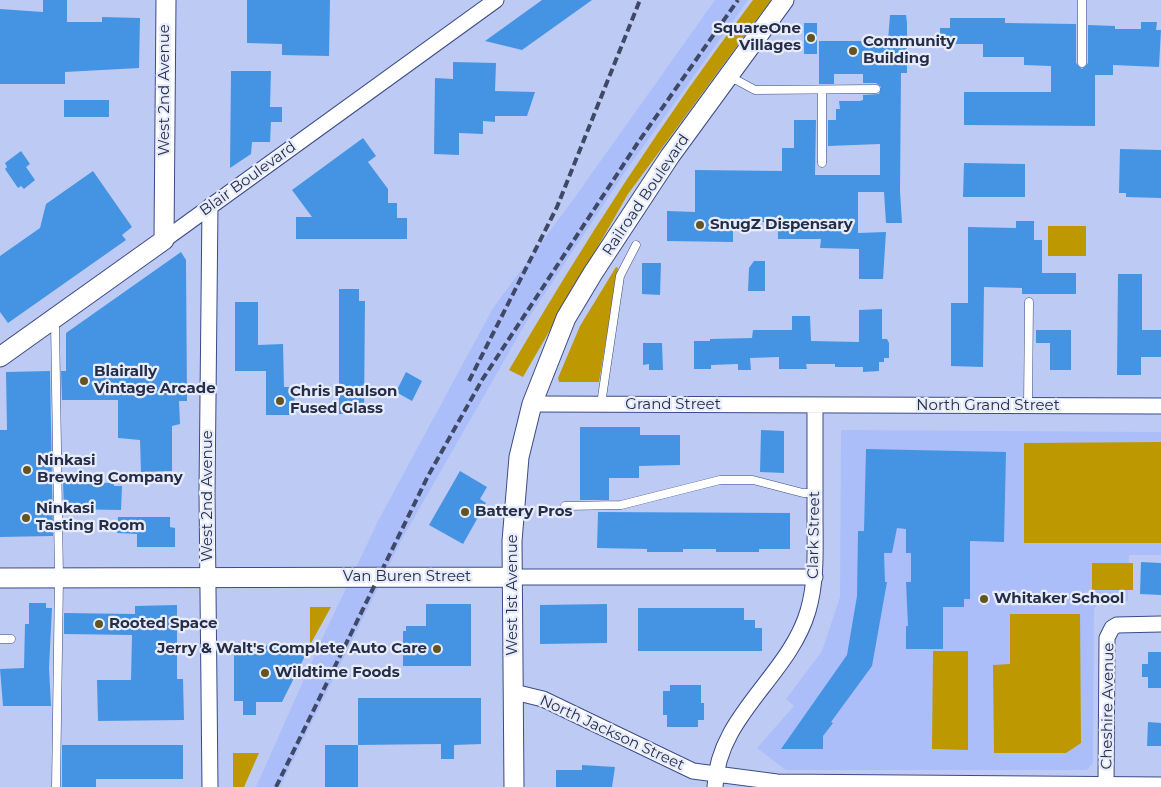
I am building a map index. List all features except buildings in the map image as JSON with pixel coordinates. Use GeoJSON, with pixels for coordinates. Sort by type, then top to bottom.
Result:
{"type":"FeatureCollection","features":[{"type":"Feature","properties":{"kind":"street","name":"West 2nd Avenue"},"geometry":{"type":"LineString","coordinates":[[164,240],[166,0]]}},
{"type":"Feature","properties":{"kind":"street","name":"Blair Boulevard"},"geometry":{"type":"LineString","coordinates":[[0,357],[496,0]]}},
{"type":"Feature","properties":{"kind":"street","name":"Railroad Boulevard"},"geometry":{"type":"LineString","coordinates":[[532,404],[566,318],[670,156],[784,0]]}},
{"type":"Feature","properties":{"kind":"street","name":"West 2nd Avenue"},"geometry":{"type":"LineString","coordinates":[[210,206],[208,577],[210,787]]}},
{"type":"Feature","properties":{"kind":"street","name":"Grand Street"},"geometry":{"type":"LineString","coordinates":[[532,404],[815,406]]}},
{"type":"Feature","properties":{"kind":"street","name":"West 1st Avenue"},"geometry":{"type":"LineString","coordinates":[[514,787],[512,526],[519,456],[532,404]]}},
{"type":"Feature","properties":{"kind":"street","name":"North Grand Street"},"geometry":{"type":"LineString","coordinates":[[815,406],[1161,406]]}},
{"type":"Feature","properties":{"kind":"street","name":"Clark Street"},"geometry":{"type":"LineString","coordinates":[[715,780],[723,748],[744,711],[776,672],[794,643],[808,612],[815,578],[815,406]]}},
{"type":"Feature","properties":{"kind":"street","name":"Van Buren Street"},"geometry":{"type":"LineString","coordinates":[[0,578],[815,578]]}},
{"type":"Feature","properties":{"kind":"street","name":"Cheshire Avenue"},"geometry":{"type":"LineString","coordinates":[[1106,784],[1107,638],[1112,628],[1122,624],[1161,624]]}},
{"type":"Feature","properties":{"kind":"street","name":"North Jackson Street"},"geometry":{"type":"LineString","coordinates":[[514,692],[543,699],[715,780],[1161,785]]}},
{"type":"Feature","properties":{"kind":"lane"},"geometry":{"type":"LineString","coordinates":[[1082,0],[1082,63]]}},
{"type":"Feature","properties":{"kind":"lane"},"geometry":{"type":"LineString","coordinates":[[728,75],[755,90],[876,89]]}},
{"type":"Feature","properties":{"kind":"lane"},"geometry":{"type":"LineString","coordinates":[[822,90],[822,163]]}},
{"type":"Feature","properties":{"kind":"lane"},"geometry":{"type":"LineString","coordinates":[[601,404],[620,276],[636,245]]}},
{"type":"Feature","properties":{"kind":"lane"},"geometry":{"type":"LineString","coordinates":[[1028,406],[1029,302]]}},
{"type":"Feature","properties":{"kind":"lane"},"geometry":{"type":"LineString","coordinates":[[55,319],[59,578],[56,787]]}},
{"type":"Feature","properties":{"kind":"lane"},"geometry":{"type":"LineString","coordinates":[[565,506],[621,505],[718,481],[753,480],[803,493],[815,493]]}},
{"type":"Feature","properties":{"kind":"lane"},"geometry":{"type":"LineString","coordinates":[[0,638],[11,639]]}},
{"type":"Feature","properties":{"kind":"shaded area"},"geometry":{"type":"Polygon","coordinates":[[[715,0],[748,0],[625,172],[528,319],[403,537],[280,787],[256,787],[321,641],[378,521],[493,308],[575,197],[715,0]]]}},
{"type":"Feature","properties":{"kind":"shaded area"},"geometry":{"type":"Polygon","coordinates":[[[753,0],[771,0],[628,194],[523,377],[509,370],[566,275],[656,135],[753,0]]]}},
{"type":"Feature","properties":{"kind":"shaded area"},"geometry":{"type":"Polygon","coordinates":[[[1048,226],[1086,226],[1086,256],[1048,256],[1048,226]]]}},
{"type":"Feature","properties":{"kind":"shaded area"},"geometry":{"type":"Polygon","coordinates":[[[616,267],[618,268],[599,382],[559,382],[558,378],[580,326],[616,267]]]}},
{"type":"Feature","properties":{"kind":"shaded area","name":"Whitaker School"},"geometry":{"type":"Polygon","coordinates":[[[841,430],[1161,432],[1161,555],[1129,555],[1128,601],[1103,601],[1094,608],[1093,763],[1087,770],[786,770],[757,748],[794,706],[786,699],[822,651],[840,597],[841,430]]]}},
{"type":"Feature","properties":{"kind":"shaded area"},"geometry":{"type":"Polygon","coordinates":[[[1161,442],[1161,543],[1024,543],[1024,443],[1161,442]]]}},
{"type":"Feature","properties":{"kind":"shaded area"},"geometry":{"type":"Polygon","coordinates":[[[1092,563],[1133,563],[1133,590],[1092,590],[1092,563]]]}},
{"type":"Feature","properties":{"kind":"shaded area"},"geometry":{"type":"Polygon","coordinates":[[[310,607],[331,607],[310,645],[310,607]]]}},
{"type":"Feature","properties":{"kind":"shaded area"},"geometry":{"type":"Polygon","coordinates":[[[1010,614],[1080,614],[1081,743],[1066,753],[994,753],[993,665],[1010,664],[1010,614]]]}},
{"type":"Feature","properties":{"kind":"shaded area"},"geometry":{"type":"Polygon","coordinates":[[[933,651],[968,651],[968,750],[932,749],[933,651]]]}},
{"type":"Feature","properties":{"kind":"shaded area"},"geometry":{"type":"Polygon","coordinates":[[[233,753],[259,753],[244,787],[233,787],[233,753]]]}},
{"type":"Feature","properties":{"kind":"railway"},"geometry":{"type":"LineString","coordinates":[[469,381],[557,207],[640,0]]}},
{"type":"Feature","properties":{"kind":"railway"},"geometry":{"type":"LineString","coordinates":[[276,787],[428,476],[482,380],[639,141],[738,0]]}},
{"type":"Feature","properties":{"kind":"place","name":"SquareOne Villages"},"geometry":{"type":"Point","coordinates":[811,38]}},
{"type":"Feature","properties":{"kind":"place","name":"Community Building"},"geometry":{"type":"Point","coordinates":[853,51]}},
{"type":"Feature","properties":{"kind":"place","name":"SnugZ Dispensary"},"geometry":{"type":"Point","coordinates":[700,225]}},
{"type":"Feature","properties":{"kind":"place","name":"Blairally Vintage Arcade"},"geometry":{"type":"Point","coordinates":[84,381]}},
{"type":"Feature","properties":{"kind":"place","name":"Chris Paulson Fused Glass"},"geometry":{"type":"Point","coordinates":[280,401]}},
{"type":"Feature","properties":{"kind":"place","name":"Ninkasi Brewing Company"},"geometry":{"type":"Point","coordinates":[27,470]}},
{"type":"Feature","properties":{"kind":"place","name":"Battery Pros"},"geometry":{"type":"Point","coordinates":[465,512]}},
{"type":"Feature","properties":{"kind":"place","name":"Ninkasi Tasting Room"},"geometry":{"type":"Point","coordinates":[26,518]}},
{"type":"Feature","properties":{"kind":"place","name":"Whitaker School"},"geometry":{"type":"Point","coordinates":[984,599]}},
{"type":"Feature","properties":{"kind":"place","name":"Rooted Space"},"geometry":{"type":"Point","coordinates":[99,624]}},
{"type":"Feature","properties":{"kind":"place","name":"Jerry & Walt's Complete Auto Care"},"geometry":{"type":"Point","coordinates":[437,649]}},
{"type":"Feature","properties":{"kind":"place","name":"Wildtime Foods"},"geometry":{"type":"Point","coordinates":[265,673]}}]}
